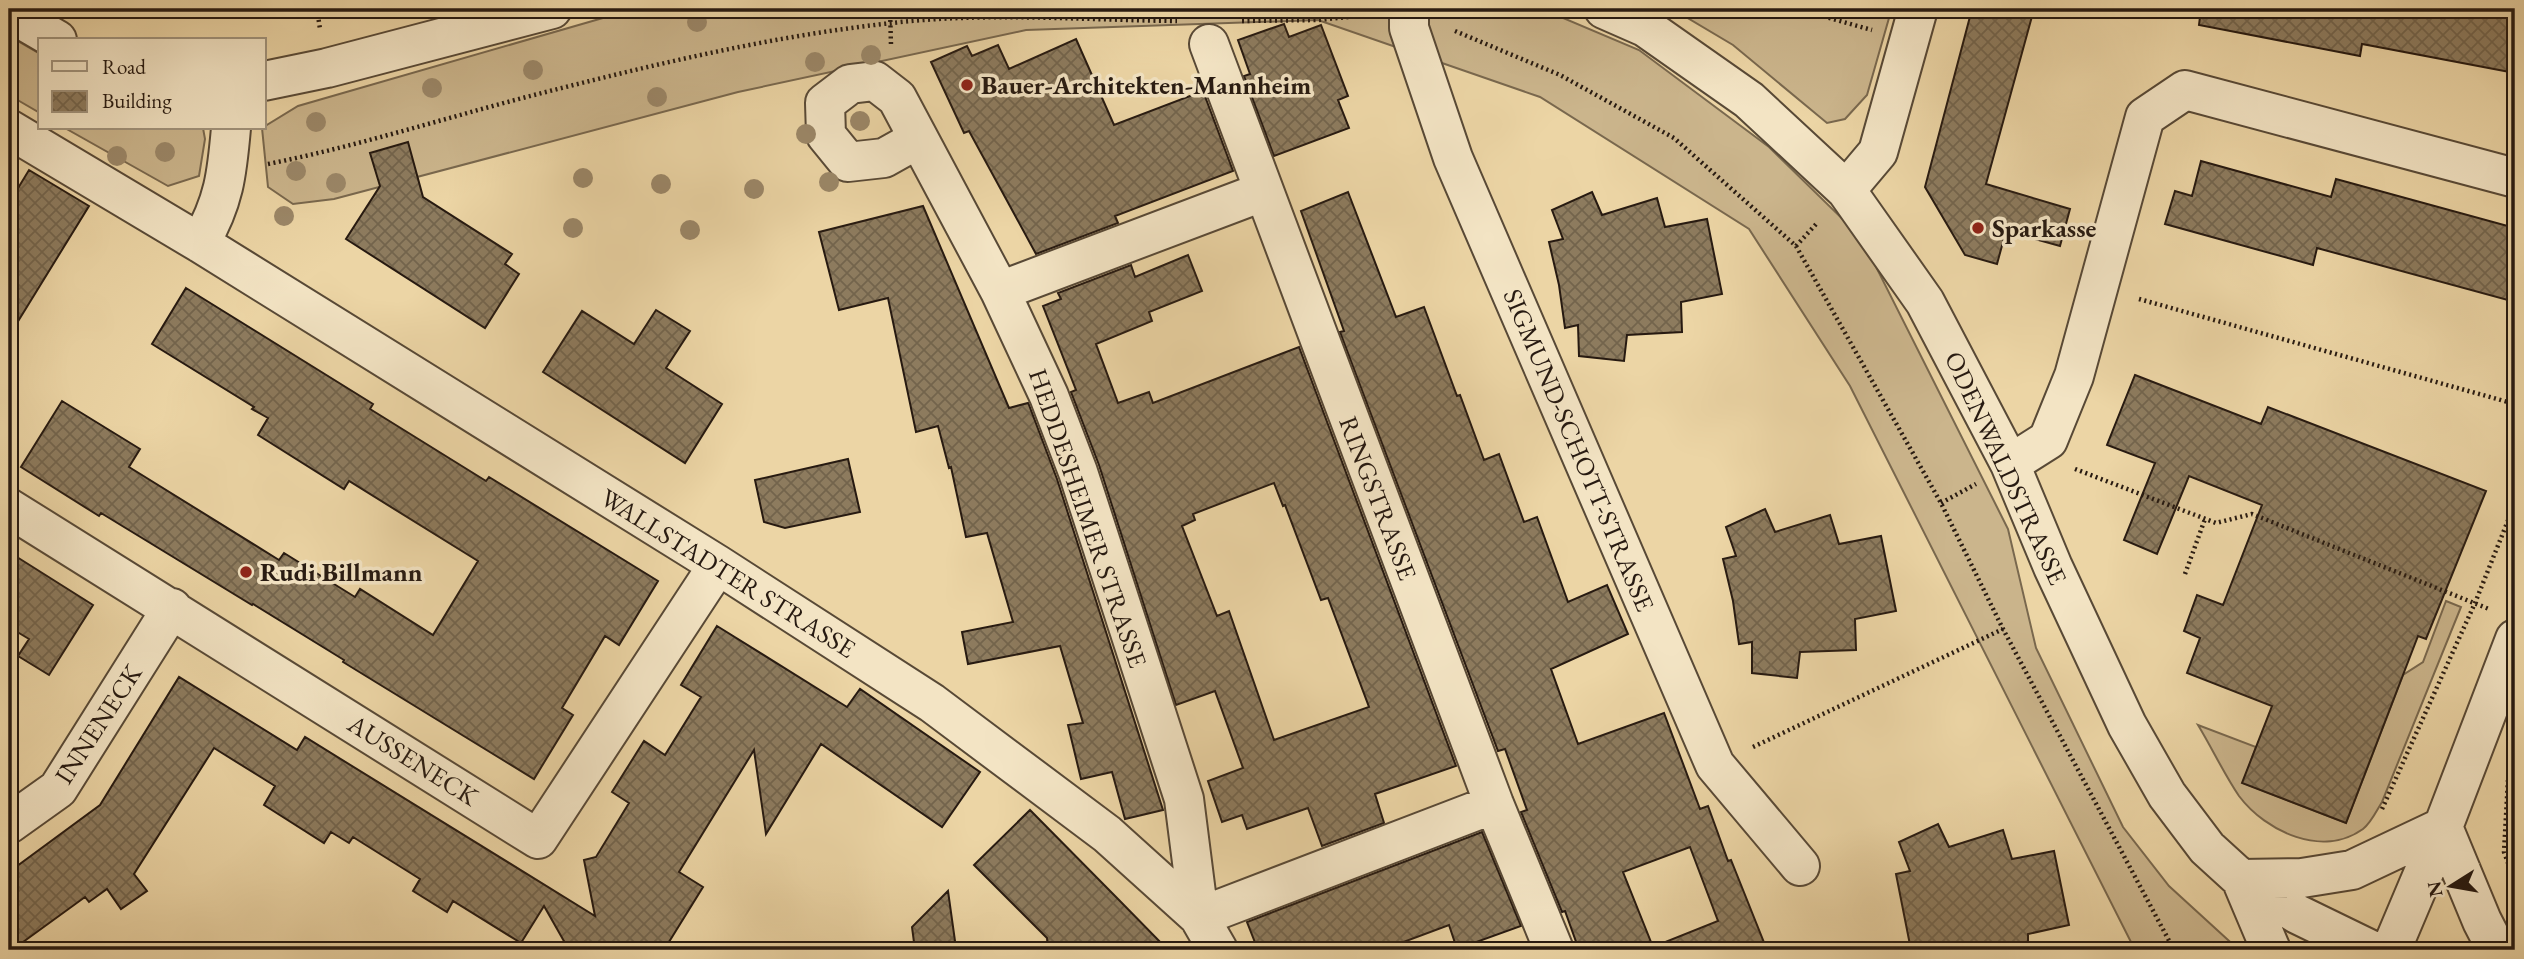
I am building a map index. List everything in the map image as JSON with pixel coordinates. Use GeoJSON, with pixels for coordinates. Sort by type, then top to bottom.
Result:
{"type":"FeatureCollection","features":[{"type":"Feature","properties":{"kind":"street"},"geometry":{"type":"LineString","coordinates":[[266,81],[327,68],[552,9]]}},
{"type":"Feature","properties":{"kind":"street","name":"ODENWALDSTRASSE"},"geometry":{"type":"LineString","coordinates":[[1604,9],[1645,27],[1749,100],[1846,190],[1925,302],[2010,464],[2074,614],[2134,736],[2167,795],[2207,848],[2241,879],[2297,914],[2371,950]]}},
{"type":"Feature","properties":{"kind":"street","name":"SIGMUND-SCHOTT-STRASSE"},"geometry":{"type":"LineString","coordinates":[[1409,10],[1409,28],[1454,158],[1715,765],[1800,866]]}},
{"type":"Feature","properties":{"kind":"street"},"geometry":{"type":"LineString","coordinates":[[9,12],[54,38]]}},
{"type":"Feature","properties":{"kind":"street"},"geometry":{"type":"LineString","coordinates":[[1846,190],[1878,152],[1914,25]]}},
{"type":"Feature","properties":{"kind":"street","name":"RINGSTRASSE"},"geometry":{"type":"LineString","coordinates":[[1209,29],[1262,192],[1494,804],[1554,950]]}},
{"type":"Feature","properties":{"kind":"street"},"geometry":{"type":"LineString","coordinates":[[2010,464],[2048,440],[2074,376],[2145,117],[2185,90],[2515,178]]}},
{"type":"Feature","properties":{"kind":"street","name":"WALLSTADTER STRASSE"},"geometry":{"type":"LineString","coordinates":[[9,129],[200,243],[718,565],[932,703],[1107,834],[1199,917],[1218,950]]}},
{"type":"Feature","properties":{"kind":"street"},"geometry":{"type":"LineString","coordinates":[[200,243],[216,216],[227,172],[231,130]]}},
{"type":"Feature","properties":{"kind":"street","name":"HEDDESHEIMER STRASSE"},"geometry":{"type":"LineString","coordinates":[[918,139],[1000,290],[1049,396],[1078,472],[1184,799],[1199,917]]}},
{"type":"Feature","properties":{"kind":"street"},"geometry":{"type":"LineString","coordinates":[[1000,290],[1262,192]]}},
{"type":"Feature","properties":{"kind":"street","name":"AUSSENECK"},"geometry":{"type":"LineString","coordinates":[[9,508],[538,839],[718,565]]}},
{"type":"Feature","properties":{"kind":"street","name":"INNENECK"},"geometry":{"type":"LineString","coordinates":[[9,824],[58,789],[172,608]]}},
{"type":"Feature","properties":{"kind":"street"},"geometry":{"type":"LineString","coordinates":[[2391,950],[2443,827],[2505,625]]}},
{"type":"Feature","properties":{"kind":"street"},"geometry":{"type":"LineString","coordinates":[[1199,917],[1494,804]]}},
{"type":"Feature","properties":{"kind":"street"},"geometry":{"type":"LineString","coordinates":[[2272,950],[2241,879],[2302,878],[2352,870],[2443,827]]}},
{"type":"Feature","properties":{"kind":"street"},"geometry":{"type":"LineString","coordinates":[[2443,827],[2497,950]]}},
{"type":"Feature","properties":{"kind":"path"},"geometry":{"type":"LineString","coordinates":[[1010,17],[1043,9]]}},
{"type":"Feature","properties":{"kind":"path"},"geometry":{"type":"LineString","coordinates":[[1797,9],[1914,25]]}},
{"type":"Feature","properties":{"kind":"path"},"geometry":{"type":"LineString","coordinates":[[227,172],[337,150],[534,95],[749,45],[890,23],[944,18],[1010,17],[1209,29],[1409,10],[1560,75],[1674,138],[1796,247],[1941,503],[2003,629],[2174,950]]}},
{"type":"Feature","properties":{"kind":"path"},"geometry":{"type":"LineString","coordinates":[[2134,297],[2515,404]]}},
{"type":"Feature","properties":{"kind":"path"},"geometry":{"type":"LineString","coordinates":[[2048,440],[2076,470],[2216,523],[2252,514],[2474,603],[2505,625]]}},
{"type":"Feature","properties":{"kind":"path"},"geometry":{"type":"LineString","coordinates":[[2379,813],[2474,603],[2515,503]]}},
{"type":"Feature","properties":{"kind":"path"},"geometry":{"type":"LineString","coordinates":[[2185,574],[2205,519]]}},
{"type":"Feature","properties":{"kind":"path"},"geometry":{"type":"LineString","coordinates":[[1715,765],[2003,629]]}},
{"type":"Feature","properties":{"kind":"path"},"geometry":{"type":"LineString","coordinates":[[2511,772],[2507,782],[2504,852],[2515,882]]}},
{"type":"Feature","properties":{"kind":"shaded area"},"geometry":{"type":"Polygon","coordinates":[[[634,9],[1542,9],[1639,50],[1769,147],[1861,237],[2008,529],[2036,648],[2123,827],[2169,886],[2239,950],[2135,950],[1850,386],[1749,229],[1540,97],[1318,20],[1026,30],[738,92],[334,199],[293,204],[268,187],[262,130],[266,130],[266,126],[298,106],[634,9]]]}},
{"type":"Feature","properties":{"kind":"shaded area"},"geometry":{"type":"Polygon","coordinates":[[[1852,9],[1889,18],[1867,95],[1845,119],[1827,123],[1733,45],[1676,11],[1852,9]]]}},
{"type":"Feature","properties":{"kind":"shaded area"},"geometry":{"type":"Polygon","coordinates":[[[9,36],[38,53],[38,112],[9,95],[9,36]]]}},
{"type":"Feature","properties":{"kind":"shaded area"},"geometry":{"type":"Polygon","coordinates":[[[69,130],[203,130],[205,139],[199,176],[168,186],[69,130]]]}},
{"type":"Feature","properties":{"kind":"shaded area"},"geometry":{"type":"Polygon","coordinates":[[[2446,601],[2461,607],[2382,802],[2366,826],[2347,837],[2331,841],[2313,841],[2280,830],[2250,809],[2234,788],[2198,725],[2256,747],[2243,783],[2346,823],[2403,675],[2423,662],[2446,601]]]}},
{"type":"Feature","properties":{"kind":"building"},"geometry":{"type":"Polygon","coordinates":[[[1972,9],[2034,9],[1986,184],[2070,209],[2060,246],[2006,231],[1997,264],[1965,255],[1925,187],[1972,9]]]}},
{"type":"Feature","properties":{"kind":"building"},"geometry":{"type":"Polygon","coordinates":[[[2201,9],[2515,9],[2515,73],[2362,44],[2360,56],[2199,25],[2201,9]]]}},
{"type":"Feature","properties":{"kind":"building"},"geometry":{"type":"Polygon","coordinates":[[[1284,24],[1289,37],[1321,25],[1348,96],[1338,100],[1349,128],[1274,156],[1244,76],[1250,74],[1238,40],[1284,24]]]}},
{"type":"Feature","properties":{"kind":"building"},"geometry":{"type":"Polygon","coordinates":[[[1076,39],[1114,125],[1203,91],[1233,171],[1115,216],[1118,223],[1036,254],[969,131],[964,133],[931,62],[967,46],[972,56],[998,45],[1009,69],[1076,39]]]}},
{"type":"Feature","properties":{"kind":"building"},"geometry":{"type":"Polygon","coordinates":[[[408,142],[423,197],[512,254],[505,264],[519,274],[485,328],[346,239],[380,186],[370,153],[408,142]]]}},
{"type":"Feature","properties":{"kind":"building"},"geometry":{"type":"Polygon","coordinates":[[[2201,161],[2331,197],[2336,179],[2515,228],[2515,302],[2317,248],[2313,265],[2165,224],[2175,191],[2192,196],[2201,161]]]}},
{"type":"Feature","properties":{"kind":"building"},"geometry":{"type":"Polygon","coordinates":[[[29,170],[89,206],[9,336],[9,203],[29,170]]]}},
{"type":"Feature","properties":{"kind":"building"},"geometry":{"type":"Polygon","coordinates":[[[1348,192],[1396,317],[1424,307],[1484,460],[1499,454],[1524,522],[1537,517],[1568,602],[1607,585],[1628,634],[1551,669],[1578,744],[1664,713],[1700,809],[1708,806],[1728,861],[1731,860],[1767,950],[1579,950],[1565,911],[1562,912],[1521,812],[1527,810],[1505,749],[1498,751],[1340,332],[1344,331],[1301,211],[1348,192]],[[1690,847],[1623,872],[1653,947],[1718,921],[1690,847]]]}},
{"type":"Feature","properties":{"kind":"building"},"geometry":{"type":"Polygon","coordinates":[[[1592,192],[1602,215],[1657,198],[1665,227],[1707,219],[1722,294],[1681,302],[1682,332],[1627,335],[1624,361],[1579,356],[1578,325],[1565,328],[1549,242],[1563,239],[1552,210],[1592,192]]]}},
{"type":"Feature","properties":{"kind":"building"},"geometry":{"type":"Polygon","coordinates":[[[923,206],[1009,408],[1028,403],[1029,405],[1057,479],[1163,810],[1125,819],[1112,772],[1081,779],[1068,725],[1083,723],[1060,646],[968,664],[962,632],[1013,622],[987,533],[966,537],[951,467],[949,468],[938,426],[916,432],[888,298],[839,310],[819,232],[923,206]]]}},
{"type":"Feature","properties":{"kind":"building"},"geometry":{"type":"Polygon","coordinates":[[[1188,255],[1202,291],[1149,312],[1152,321],[1096,344],[1118,403],[1149,392],[1153,403],[1299,347],[1456,766],[1375,794],[1384,823],[1322,846],[1308,808],[1247,829],[1242,815],[1222,822],[1208,781],[1243,768],[1215,691],[1176,705],[1099,465],[1071,392],[1076,390],[1043,306],[1061,299],[1058,293],[1131,265],[1135,277],[1188,255]],[[1274,483],[1193,514],[1195,520],[1182,526],[1217,616],[1229,611],[1274,740],[1369,707],[1328,598],[1321,600],[1285,505],[1283,506],[1274,483]]]}},
{"type":"Feature","properties":{"kind":"building"},"geometry":{"type":"Polygon","coordinates":[[[186,288],[373,404],[370,409],[486,481],[489,477],[658,581],[619,645],[605,636],[562,708],[573,715],[534,779],[253,604],[101,513],[99,516],[21,467],[62,401],[140,449],[129,467],[279,560],[284,553],[355,597],[360,589],[433,635],[478,561],[349,481],[344,489],[258,435],[268,418],[152,344],[186,288]]]}},
{"type":"Feature","properties":{"kind":"building"},"geometry":{"type":"Polygon","coordinates":[[[656,310],[690,331],[666,368],[722,404],[685,463],[543,372],[582,311],[634,344],[656,310]]]}},
{"type":"Feature","properties":{"kind":"building"},"geometry":{"type":"Polygon","coordinates":[[[2135,375],[2261,424],[2268,407],[2486,491],[2426,639],[2418,636],[2346,823],[2242,783],[2272,706],[2187,673],[2200,638],[2184,631],[2197,595],[2223,605],[2262,505],[2189,476],[2157,554],[2124,540],[2155,463],[2107,445],[2135,375]]]}},
{"type":"Feature","properties":{"kind":"building"},"geometry":{"type":"Polygon","coordinates":[[[848,459],[860,512],[785,528],[764,522],[755,480],[848,459]]]}},
{"type":"Feature","properties":{"kind":"building"},"geometry":{"type":"Polygon","coordinates":[[[1765,509],[1775,532],[1830,515],[1839,544],[1881,536],[1896,611],[1855,619],[1856,650],[1800,652],[1797,678],[1752,673],[1752,642],[1739,644],[1723,559],[1736,556],[1726,527],[1765,509]]]}},
{"type":"Feature","properties":{"kind":"building"},"geometry":{"type":"Polygon","coordinates":[[[9,552],[93,605],[49,675],[18,656],[29,639],[9,627],[9,552]]]}},
{"type":"Feature","properties":{"kind":"building"},"geometry":{"type":"Polygon","coordinates":[[[717,626],[847,707],[860,689],[980,772],[942,827],[821,744],[766,834],[754,750],[679,872],[703,887],[664,950],[569,950],[544,906],[521,943],[453,901],[447,912],[413,891],[420,879],[353,837],[349,843],[331,832],[324,843],[264,805],[275,786],[214,748],[134,874],[147,891],[121,909],[107,889],[89,902],[85,897],[9,950],[9,872],[100,805],[179,677],[297,750],[305,737],[595,916],[584,860],[596,857],[629,803],[612,792],[644,741],[665,755],[701,697],[681,685],[717,626]]]}},
{"type":"Feature","properties":{"kind":"building"},"geometry":{"type":"Polygon","coordinates":[[[1030,810],[1168,950],[1048,950],[1047,938],[974,865],[1030,810]]]}},
{"type":"Feature","properties":{"kind":"building"},"geometry":{"type":"Polygon","coordinates":[[[1938,824],[1949,847],[2003,830],[2012,859],[2054,851],[2069,925],[2028,934],[2028,950],[1911,950],[1896,874],[1910,871],[1899,842],[1938,824]]]}},
{"type":"Feature","properties":{"kind":"building"},"geometry":{"type":"Polygon","coordinates":[[[1482,832],[1521,926],[1457,949],[1449,925],[1382,950],[1258,950],[1247,922],[1482,832]]]}},
{"type":"Feature","properties":{"kind":"building"},"geometry":{"type":"Polygon","coordinates":[[[948,891],[956,948],[915,950],[912,927],[948,891]]]}},
{"type":"Feature","properties":{"kind":"place","name":"Bauer-Architekten-Mannheim"},"geometry":{"type":"Point","coordinates":[967,85]}},
{"type":"Feature","properties":{"kind":"place","name":"Sparkasse"},"geometry":{"type":"Point","coordinates":[1978,228]}},
{"type":"Feature","properties":{"kind":"place","name":"Rudi Billmann"},"geometry":{"type":"Point","coordinates":[246,572]}}]}
